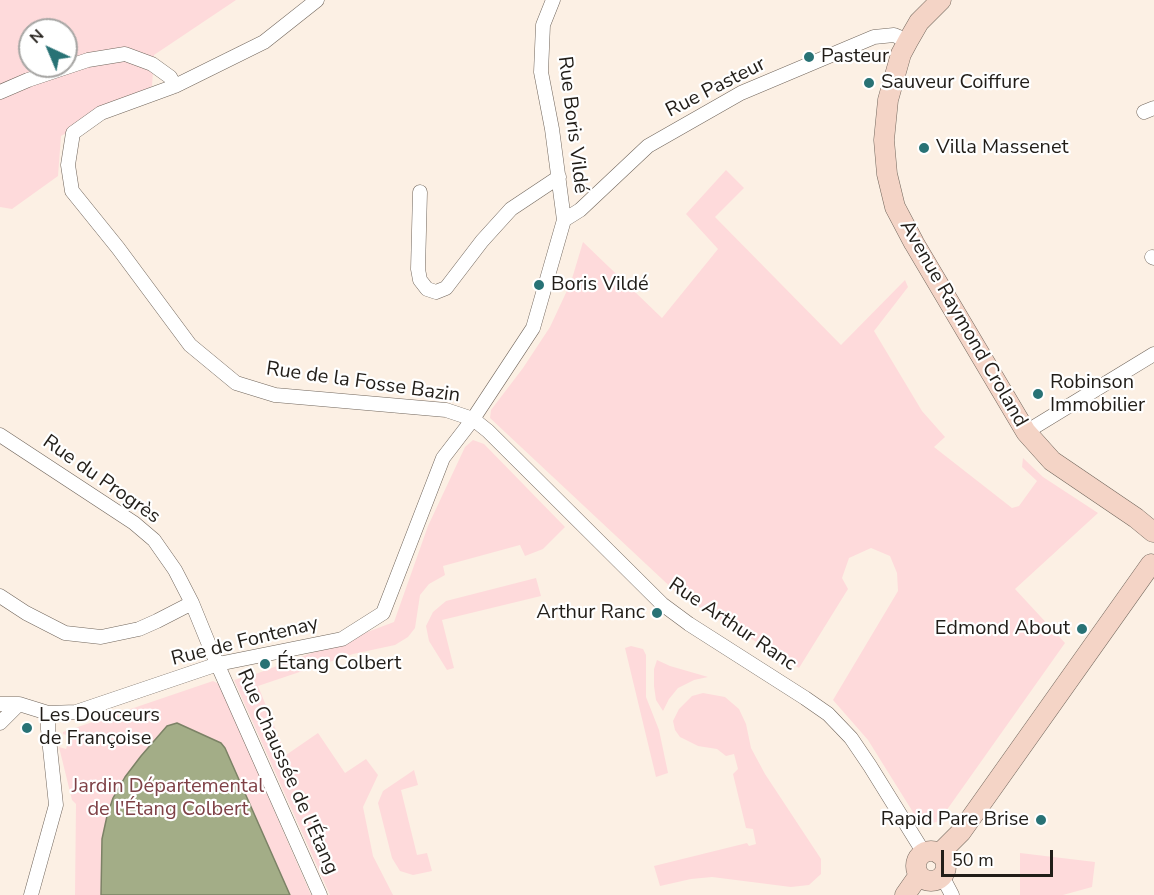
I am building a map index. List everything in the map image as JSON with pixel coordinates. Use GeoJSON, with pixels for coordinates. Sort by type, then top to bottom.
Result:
{"type":"FeatureCollection","features":[{"type":"Feature","properties":{"kind":"main road","name":"Avenue Raymond Croland"},"geometry":{"type":"LineString","coordinates":[[936,2],[919,22],[908,41],[888,100],[884,140],[887,174],[896,207],[914,243],[1026,432],[1052,460],[1153,532]]}},
{"type":"Feature","properties":{"kind":"main road"},"geometry":{"type":"LineString","coordinates":[[905,895],[929,882],[917,871],[917,861],[932,854],[961,832],[1153,565],[1148,558],[1146,544],[1153,532]]}},
{"type":"Feature","properties":{"kind":"street"},"geometry":{"type":"LineString","coordinates":[[0,92],[27,80],[88,60],[124,54],[152,64],[170,77],[175,86],[264,42],[317,0]]}},
{"type":"Feature","properties":{"kind":"street","name":"Rue Boris Vildé"},"geometry":{"type":"LineString","coordinates":[[553,0],[543,25],[541,72],[552,129],[564,220]]}},
{"type":"Feature","properties":{"kind":"street","name":"Rue Pasteur"},"geometry":{"type":"LineString","coordinates":[[564,220],[580,210],[648,146],[741,93],[874,37],[894,35],[908,41]]}},
{"type":"Feature","properties":{"kind":"street","name":"Rue de la Fosse Bazin"},"geometry":{"type":"LineString","coordinates":[[175,86],[101,113],[73,134],[68,165],[72,191],[118,248],[190,345],[236,383],[275,395],[446,410],[473,419]]}},
{"type":"Feature","properties":{"kind":"street"},"geometry":{"type":"LineString","coordinates":[[420,192],[418,269],[420,280],[426,289],[436,292],[446,288],[510,209],[559,177]]}},
{"type":"Feature","properties":{"kind":"street","name":"Rue de Fontenay"},"geometry":{"type":"LineString","coordinates":[[48,713],[76,712],[218,664],[342,639],[383,613],[443,458],[473,419],[533,328],[564,220]]}},
{"type":"Feature","properties":{"kind":"street"},"geometry":{"type":"LineString","coordinates":[[1026,432],[1154,354]]}},
{"type":"Feature","properties":{"kind":"street","name":"Rue Arthur Ranc"},"geometry":{"type":"LineString","coordinates":[[473,419],[488,431],[636,580],[676,615],[828,714],[851,738],[932,854]]}},
{"type":"Feature","properties":{"kind":"street","name":"Rue du Progrès"},"geometry":{"type":"LineString","coordinates":[[0,435],[134,523],[154,540],[175,570],[218,664]]}},
{"type":"Feature","properties":{"kind":"street"},"geometry":{"type":"LineString","coordinates":[[0,596],[26,613],[65,633],[100,637],[139,629],[192,603]]}},
{"type":"Feature","properties":{"kind":"street","name":"Rue Chaussée de l'Étang"},"geometry":{"type":"LineString","coordinates":[[218,664],[320,895]]}},
{"type":"Feature","properties":{"kind":"street"},"geometry":{"type":"LineString","coordinates":[[0,704],[19,704],[48,713],[56,805],[31,895]]}},
{"type":"Feature","properties":{"kind":"street"},"geometry":{"type":"LineString","coordinates":[[0,723],[19,704]]}},
{"type":"Feature","properties":{"kind":"street"},"geometry":{"type":"LineString","coordinates":[[929,882],[952,895]]}},
{"type":"Feature","properties":{"kind":"green space"},"geometry":{"type":"Polygon","coordinates":[[[0,0],[236,0],[154,55],[152,86],[61,136],[58,176],[12,209],[0,207],[0,0]]]}},
{"type":"Feature","properties":{"kind":"green space"},"geometry":{"type":"Polygon","coordinates":[[[726,170],[744,188],[715,217],[841,345],[905,280],[908,287],[874,331],[922,411],[945,437],[934,447],[1012,508],[1019,506],[1037,481],[1022,467],[1023,458],[1043,477],[1098,513],[1015,589],[1065,643],[939,821],[933,823],[925,824],[916,817],[868,740],[833,700],[898,591],[897,573],[890,556],[871,548],[849,558],[842,578],[848,589],[799,668],[678,594],[490,418],[491,410],[550,327],[571,282],[583,242],[662,318],[718,249],[686,214],[726,170]]]}},
{"type":"Feature","properties":{"kind":"green space"},"geometry":{"type":"Polygon","coordinates":[[[473,440],[484,444],[565,527],[543,549],[525,556],[520,545],[443,566],[445,575],[429,584],[420,595],[415,628],[408,637],[395,645],[353,654],[258,686],[286,755],[318,733],[345,773],[366,759],[378,775],[363,807],[373,856],[393,895],[330,895],[234,680],[394,622],[428,526],[465,447],[473,440]]]}},
{"type":"Feature","properties":{"kind":"green space"},"geometry":{"type":"Polygon","coordinates":[[[536,578],[541,596],[442,620],[454,668],[447,670],[429,641],[426,626],[433,612],[446,601],[536,578]]]}},
{"type":"Feature","properties":{"kind":"green space"},"geometry":{"type":"Polygon","coordinates":[[[631,646],[643,649],[646,655],[646,697],[659,730],[668,773],[656,777],[625,648],[631,646]]]}},
{"type":"Feature","properties":{"kind":"green space"},"geometry":{"type":"Polygon","coordinates":[[[657,660],[708,677],[694,680],[678,688],[663,711],[656,700],[654,686],[654,669],[657,660]]]}},
{"type":"Feature","properties":{"kind":"green space","name":"Jardin Départemental de l'Étang Colbert"},"geometry":{"type":"Polygon","coordinates":[[[213,681],[219,684],[311,895],[75,895],[76,804],[72,800],[59,747],[66,749],[70,736],[63,732],[213,681]]]}},
{"type":"Feature","properties":{"kind":"green space"},"geometry":{"type":"Polygon","coordinates":[[[703,693],[725,697],[739,709],[746,724],[751,748],[765,774],[821,859],[821,874],[809,885],[791,887],[712,877],[660,886],[654,866],[747,843],[749,846],[756,844],[753,829],[746,828],[733,774],[738,769],[734,754],[726,756],[717,749],[698,746],[680,737],[675,730],[673,721],[679,709],[692,696],[703,693]]]}},
{"type":"Feature","properties":{"kind":"green space"},"geometry":{"type":"Polygon","coordinates":[[[414,770],[418,785],[401,790],[417,855],[427,853],[432,871],[413,875],[400,871],[392,858],[378,803],[383,791],[414,770]]]}},
{"type":"Feature","properties":{"kind":"green space"},"geometry":{"type":"Polygon","coordinates":[[[1020,853],[1095,862],[1092,887],[1063,895],[1020,895],[1020,853]]]}},
{"type":"Feature","properties":{"kind":"shaded area"},"geometry":{"type":"Polygon","coordinates":[[[177,723],[221,743],[225,748],[290,895],[101,895],[102,839],[113,798],[141,756],[167,726],[177,723]]]}},
{"type":"Feature","properties":{"kind":"place","name":"Pasteur"},"geometry":{"type":"Point","coordinates":[809,57]}},
{"type":"Feature","properties":{"kind":"place","name":"Sauveur Coiffure"},"geometry":{"type":"Point","coordinates":[869,83]}},
{"type":"Feature","properties":{"kind":"place","name":"Villa Massenet"},"geometry":{"type":"Point","coordinates":[924,148]}},
{"type":"Feature","properties":{"kind":"place","name":"Boris Vildé"},"geometry":{"type":"Point","coordinates":[539,285]}},
{"type":"Feature","properties":{"kind":"place","name":"Robinson Immobilier"},"geometry":{"type":"Point","coordinates":[1038,394]}},
{"type":"Feature","properties":{"kind":"place","name":"Arthur Ranc"},"geometry":{"type":"Point","coordinates":[657,613]}},
{"type":"Feature","properties":{"kind":"place","name":"Edmond About"},"geometry":{"type":"Point","coordinates":[1082,629]}},
{"type":"Feature","properties":{"kind":"place","name":"Étang Colbert"},"geometry":{"type":"Point","coordinates":[265,664]}},
{"type":"Feature","properties":{"kind":"place","name":"Les Douceurs de Françoise"},"geometry":{"type":"Point","coordinates":[27,728]}},
{"type":"Feature","properties":{"kind":"place","name":"Rapid Pare Brise"},"geometry":{"type":"Point","coordinates":[1041,820]}}]}
